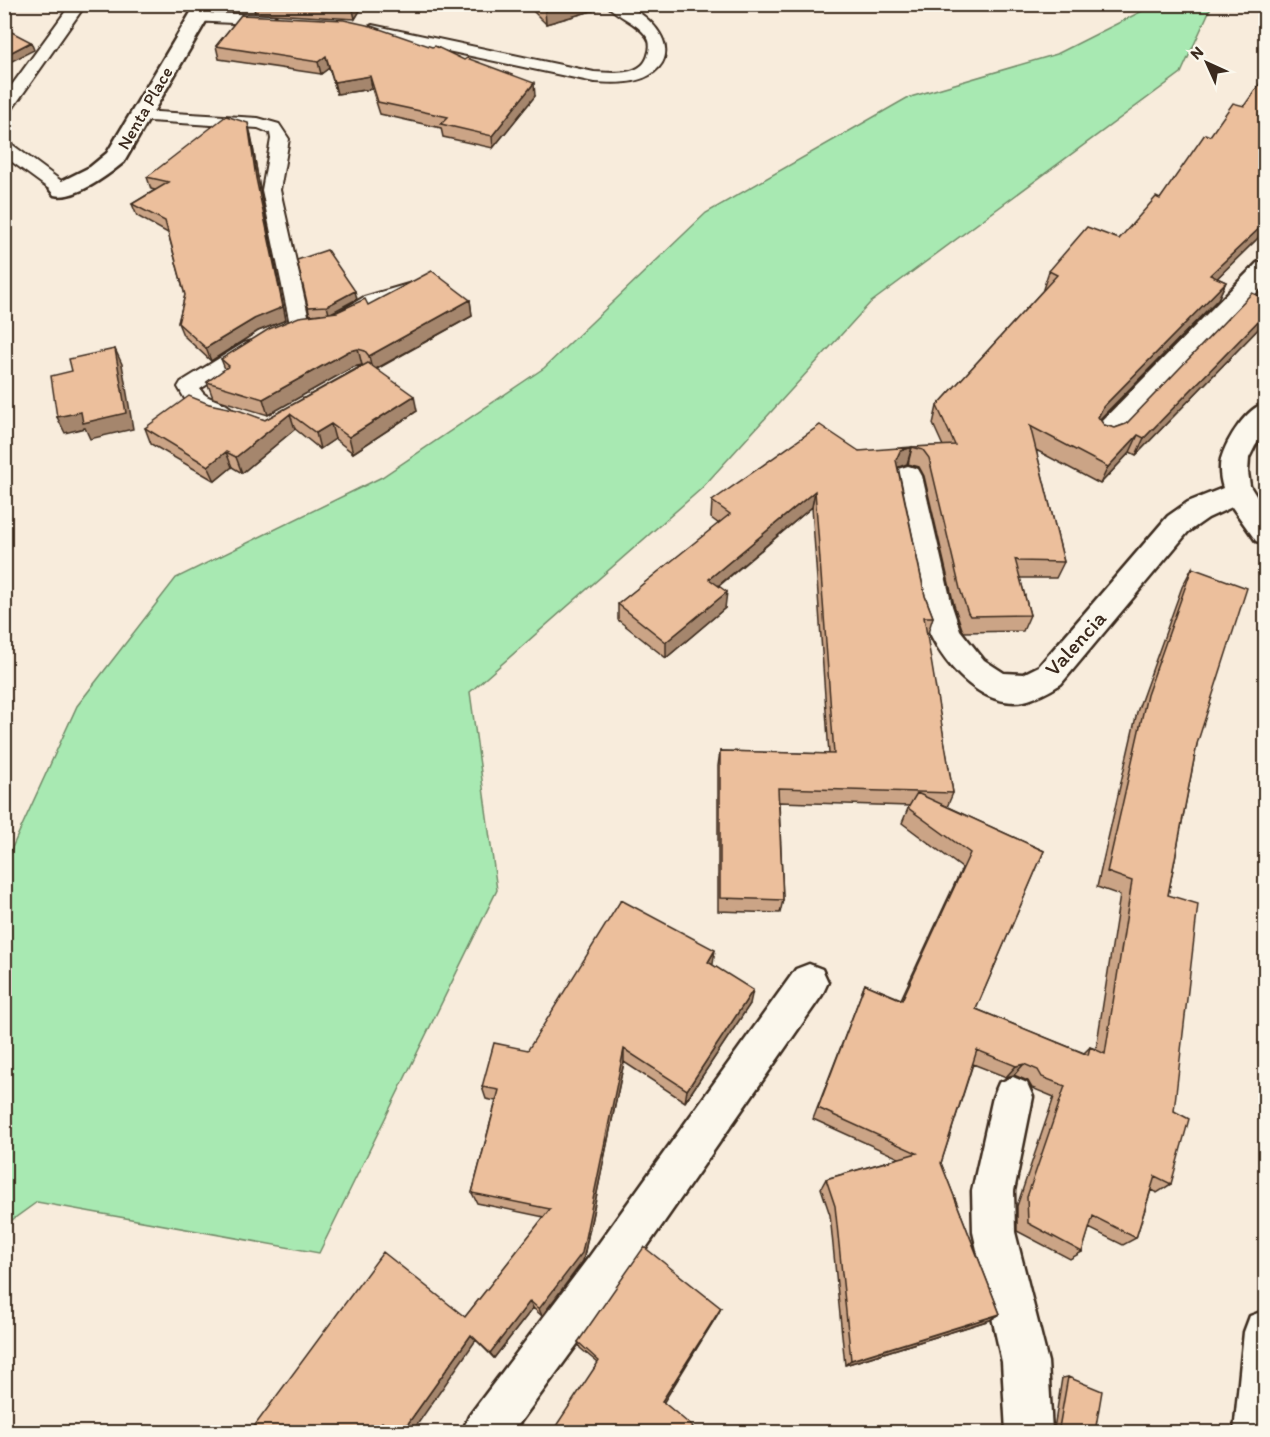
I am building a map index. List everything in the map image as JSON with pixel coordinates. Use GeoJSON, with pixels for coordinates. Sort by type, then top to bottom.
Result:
{"type":"FeatureCollection","features":[{"type":"Feature","properties":{"kind":"street","name":"Nenta Place"},"geometry":{"type":"LineString","coordinates":[[62,190],[98,172],[116,157],[201,11]]}},
{"type":"Feature","properties":{"kind":"street"},"geometry":{"type":"LineString","coordinates":[[1107,433],[1266,268]]}},
{"type":"Feature","properties":{"kind":"street"},"geometry":{"type":"LineString","coordinates":[[1266,412],[1243,439],[1236,453],[1234,469],[1237,493],[1266,533]]}},
{"type":"Feature","properties":{"kind":"street","name":"Valencia"},"geometry":{"type":"LineString","coordinates":[[908,476],[942,623],[954,649],[969,666],[987,679],[1002,686],[1021,688],[1050,675],[1178,524],[1198,510],[1237,493]]}},
{"type":"Feature","properties":{"kind":"street"},"geometry":{"type":"LineString","coordinates":[[484,1432],[604,1272],[809,982]]}},
{"type":"Feature","properties":{"kind":"street"},"geometry":{"type":"LineString","coordinates":[[1012,1097],[993,1191],[994,1232],[1025,1362],[1029,1432]]}},
{"type":"Feature","properties":{"kind":"street"},"geometry":{"type":"LineString","coordinates":[[1257,1432],[1266,1332]]}},
{"type":"Feature","properties":{"kind":"lane"},"geometry":{"type":"LineString","coordinates":[[4,108],[79,4]]}},
{"type":"Feature","properties":{"kind":"lane"},"geometry":{"type":"LineString","coordinates":[[358,28],[594,77],[622,78],[643,73],[657,58],[659,45],[652,32],[613,4]]}},
{"type":"Feature","properties":{"kind":"lane"},"geometry":{"type":"LineString","coordinates":[[201,11],[292,21]]}},
{"type":"Feature","properties":{"kind":"lane"},"geometry":{"type":"LineString","coordinates":[[140,116],[258,123],[271,126],[279,132],[280,140],[271,189],[283,331]]}},
{"type":"Feature","properties":{"kind":"lane"},"geometry":{"type":"LineString","coordinates":[[4,147],[62,190]]}},
{"type":"Feature","properties":{"kind":"lane"},"geometry":{"type":"LineString","coordinates":[[240,415],[222,412],[196,401],[188,387],[283,331],[333,322],[356,312],[371,301],[418,287]]}},
{"type":"Feature","properties":{"kind":"green space"},"geometry":{"type":"Polygon","coordinates":[[[1154,5],[1212,5],[1181,73],[870,303],[701,489],[470,692],[497,890],[319,1253],[37,1202],[5,1225],[5,863],[77,706],[176,578],[382,477],[544,368],[706,213],[907,98],[1057,54],[1154,5]]]}},
{"type":"Feature","properties":{"kind":"building"},"geometry":{"type":"Polygon","coordinates":[[[540,4],[566,4],[545,10],[540,4]]]}},
{"type":"Feature","properties":{"kind":"building"},"geometry":{"type":"Polygon","coordinates":[[[241,15],[344,20],[371,26],[432,47],[435,46],[464,60],[467,58],[534,83],[492,136],[441,124],[448,117],[378,102],[370,76],[334,82],[326,56],[318,62],[216,46],[241,15]]]}},
{"type":"Feature","properties":{"kind":"building"},"geometry":{"type":"Polygon","coordinates":[[[4,28],[31,42],[4,56],[4,28]]]}},
{"type":"Feature","properties":{"kind":"building"},"geometry":{"type":"Polygon","coordinates":[[[1261,82],[1266,84],[1266,222],[1210,275],[1226,282],[1103,407],[1098,417],[1104,425],[1115,428],[1126,424],[1252,293],[1266,299],[1266,313],[1144,438],[1138,435],[1108,467],[1030,426],[1064,562],[1015,559],[1030,615],[970,616],[960,589],[929,458],[923,450],[912,447],[955,445],[937,406],[1057,275],[1049,271],[1087,227],[1119,239],[1156,197],[1160,199],[1205,134],[1210,136],[1233,103],[1244,106],[1261,82]]]}},
{"type":"Feature","properties":{"kind":"building"},"geometry":{"type":"Polygon","coordinates":[[[226,116],[248,123],[256,178],[283,307],[254,319],[206,348],[178,323],[185,295],[165,221],[132,204],[169,182],[147,177],[226,116]]]}},
{"type":"Feature","properties":{"kind":"building"},"geometry":{"type":"Polygon","coordinates":[[[327,250],[355,291],[327,306],[308,307],[297,260],[327,250]]]}},
{"type":"Feature","properties":{"kind":"building"},"geometry":{"type":"Polygon","coordinates":[[[432,271],[470,300],[369,356],[365,351],[358,349],[349,351],[263,399],[207,382],[229,366],[221,359],[269,329],[299,317],[337,312],[365,299],[368,305],[432,271]]]}},
{"type":"Feature","properties":{"kind":"building"},"geometry":{"type":"Polygon","coordinates":[[[115,349],[126,413],[83,423],[81,412],[57,417],[51,376],[72,371],[69,359],[115,349]]]}},
{"type":"Feature","properties":{"kind":"building"},"geometry":{"type":"Polygon","coordinates":[[[368,363],[414,396],[349,437],[331,424],[316,433],[290,414],[236,457],[226,452],[208,466],[145,428],[189,396],[265,420],[368,363]]]}},
{"type":"Feature","properties":{"kind":"building"},"geometry":{"type":"Polygon","coordinates":[[[820,425],[859,451],[912,447],[900,451],[896,460],[925,596],[933,617],[924,617],[953,793],[778,788],[783,900],[720,898],[720,751],[834,754],[815,491],[709,579],[727,592],[666,642],[618,604],[730,514],[712,501],[820,425]]]}},
{"type":"Feature","properties":{"kind":"building"},"geometry":{"type":"Polygon","coordinates":[[[1192,568],[1247,588],[1197,744],[1168,895],[1198,904],[1174,1111],[1189,1119],[1171,1184],[1155,1176],[1136,1238],[1093,1216],[1082,1252],[1028,1223],[1027,1197],[1065,1086],[1042,1077],[1038,1070],[1024,1064],[1016,1066],[977,1050],[941,1163],[1000,1314],[851,1360],[835,1206],[826,1179],[917,1153],[818,1108],[865,984],[902,1000],[970,853],[908,808],[917,793],[1044,851],[976,1009],[1088,1055],[1090,1047],[1105,1054],[1132,881],[1107,872],[1147,695],[1192,568]]]}},
{"type":"Feature","properties":{"kind":"building"},"geometry":{"type":"Polygon","coordinates":[[[621,900],[715,950],[708,962],[753,990],[687,1090],[624,1049],[582,1253],[539,1309],[530,1301],[490,1353],[471,1335],[402,1432],[394,1432],[382,1422],[374,1432],[250,1432],[383,1252],[465,1317],[550,1209],[472,1193],[499,1090],[482,1087],[494,1043],[528,1050],[621,900]]]}},
{"type":"Feature","properties":{"kind":"building"},"geometry":{"type":"Polygon","coordinates":[[[644,1247],[721,1308],[662,1401],[693,1427],[689,1432],[552,1432],[599,1361],[578,1342],[644,1247]]]}},
{"type":"Feature","properties":{"kind":"building"},"geometry":{"type":"Polygon","coordinates":[[[1068,1377],[1102,1391],[1095,1432],[1069,1432],[1059,1428],[1068,1377]]]}}]}
